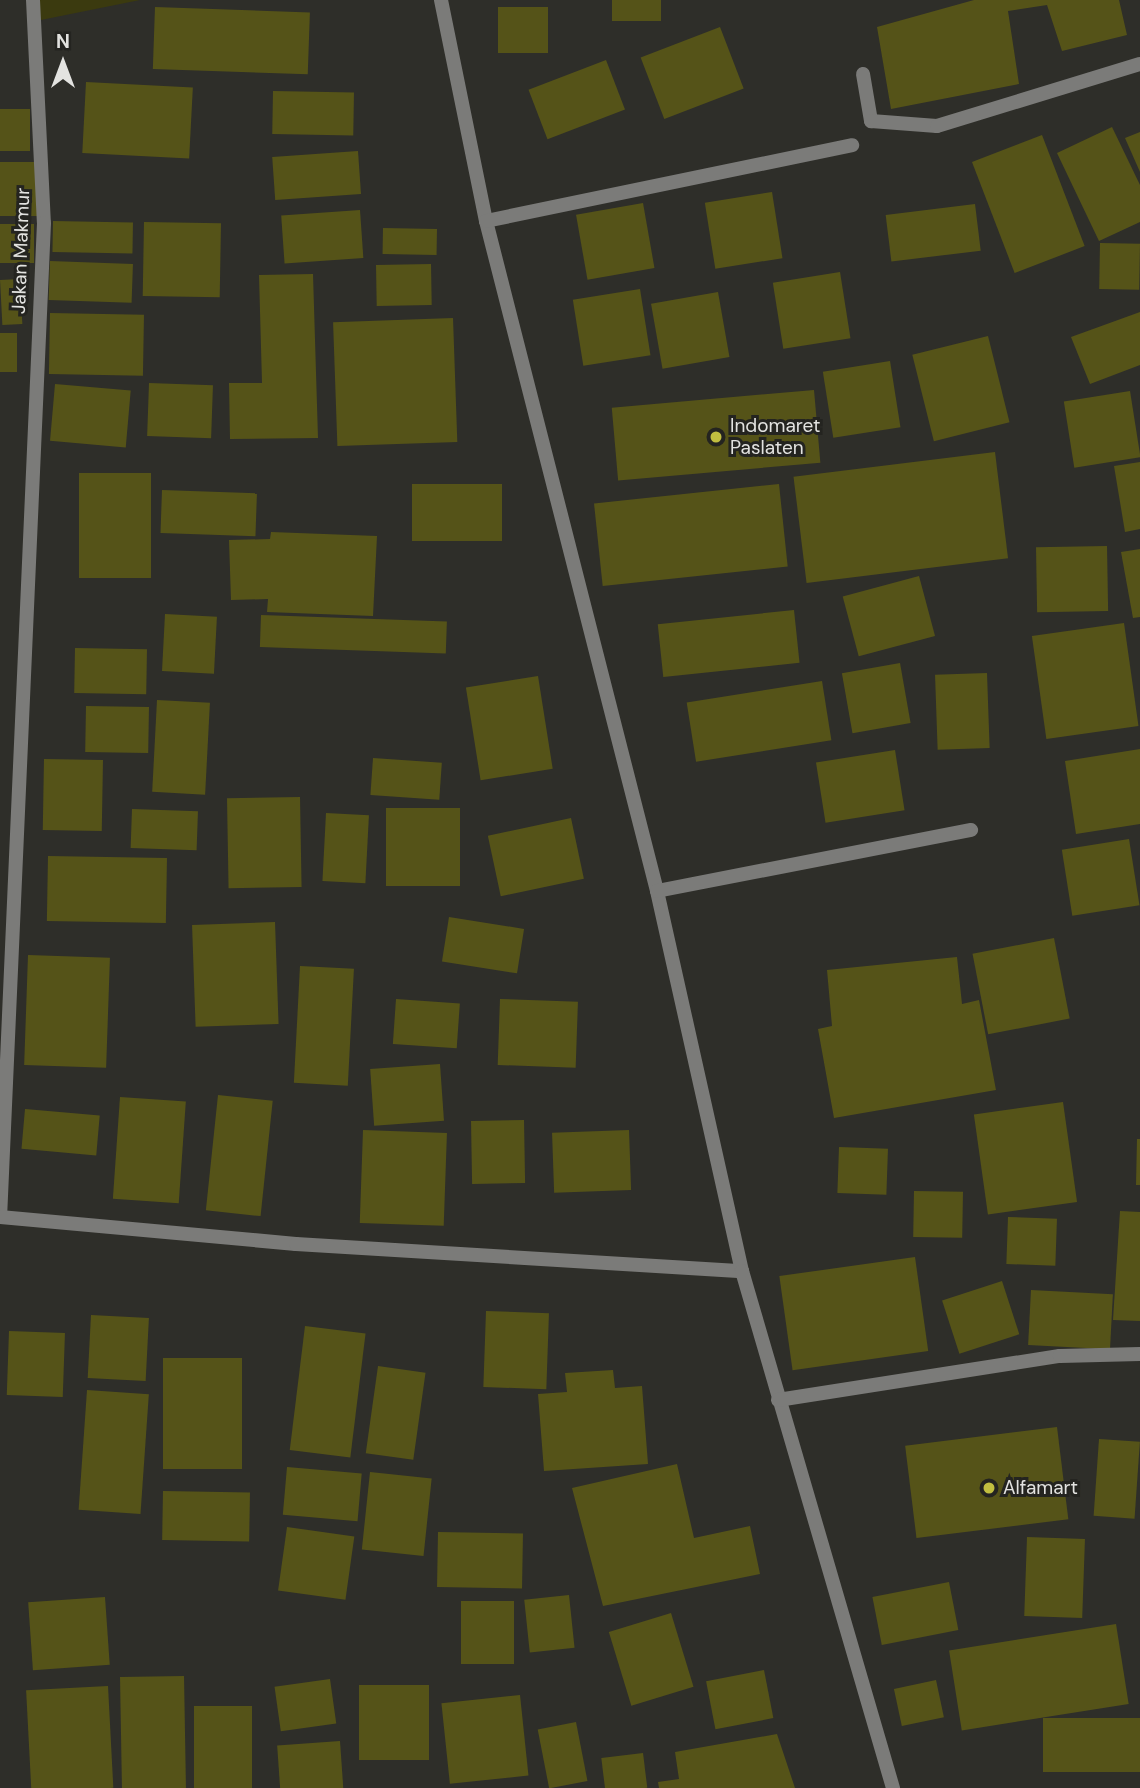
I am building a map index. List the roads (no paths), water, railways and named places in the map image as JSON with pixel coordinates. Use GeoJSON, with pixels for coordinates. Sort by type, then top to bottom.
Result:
{"type":"FeatureCollection","features":[{"type":"Feature","properties":{"kind":"street","name":"Jakan Makmur"},"geometry":{"type":"LineString","coordinates":[[0,1217],[44,223],[33,0]]}},
{"type":"Feature","properties":{"kind":"street"},"geometry":{"type":"LineString","coordinates":[[441,0],[485,221],[657,891],[742,1271],[893,1788]]}},
{"type":"Feature","properties":{"kind":"street"},"geometry":{"type":"LineString","coordinates":[[863,74],[871,121],[937,126],[1140,64]]}},
{"type":"Feature","properties":{"kind":"street"},"geometry":{"type":"LineString","coordinates":[[485,221],[852,145]]}},
{"type":"Feature","properties":{"kind":"street"},"geometry":{"type":"LineString","coordinates":[[657,891],[971,830]]}},
{"type":"Feature","properties":{"kind":"street"},"geometry":{"type":"LineString","coordinates":[[0,1217],[296,1244],[742,1271]]}},
{"type":"Feature","properties":{"kind":"street"},"geometry":{"type":"LineString","coordinates":[[778,1400],[1060,1356],[1140,1354]]}},
{"type":"Feature","properties":{"kind":"place","name":"Indomaret Paslaten"},"geometry":{"type":"Point","coordinates":[716,437]}},
{"type":"Feature","properties":{"kind":"place","name":"Alfamart"},"geometry":{"type":"Point","coordinates":[989,1488]}}]}
